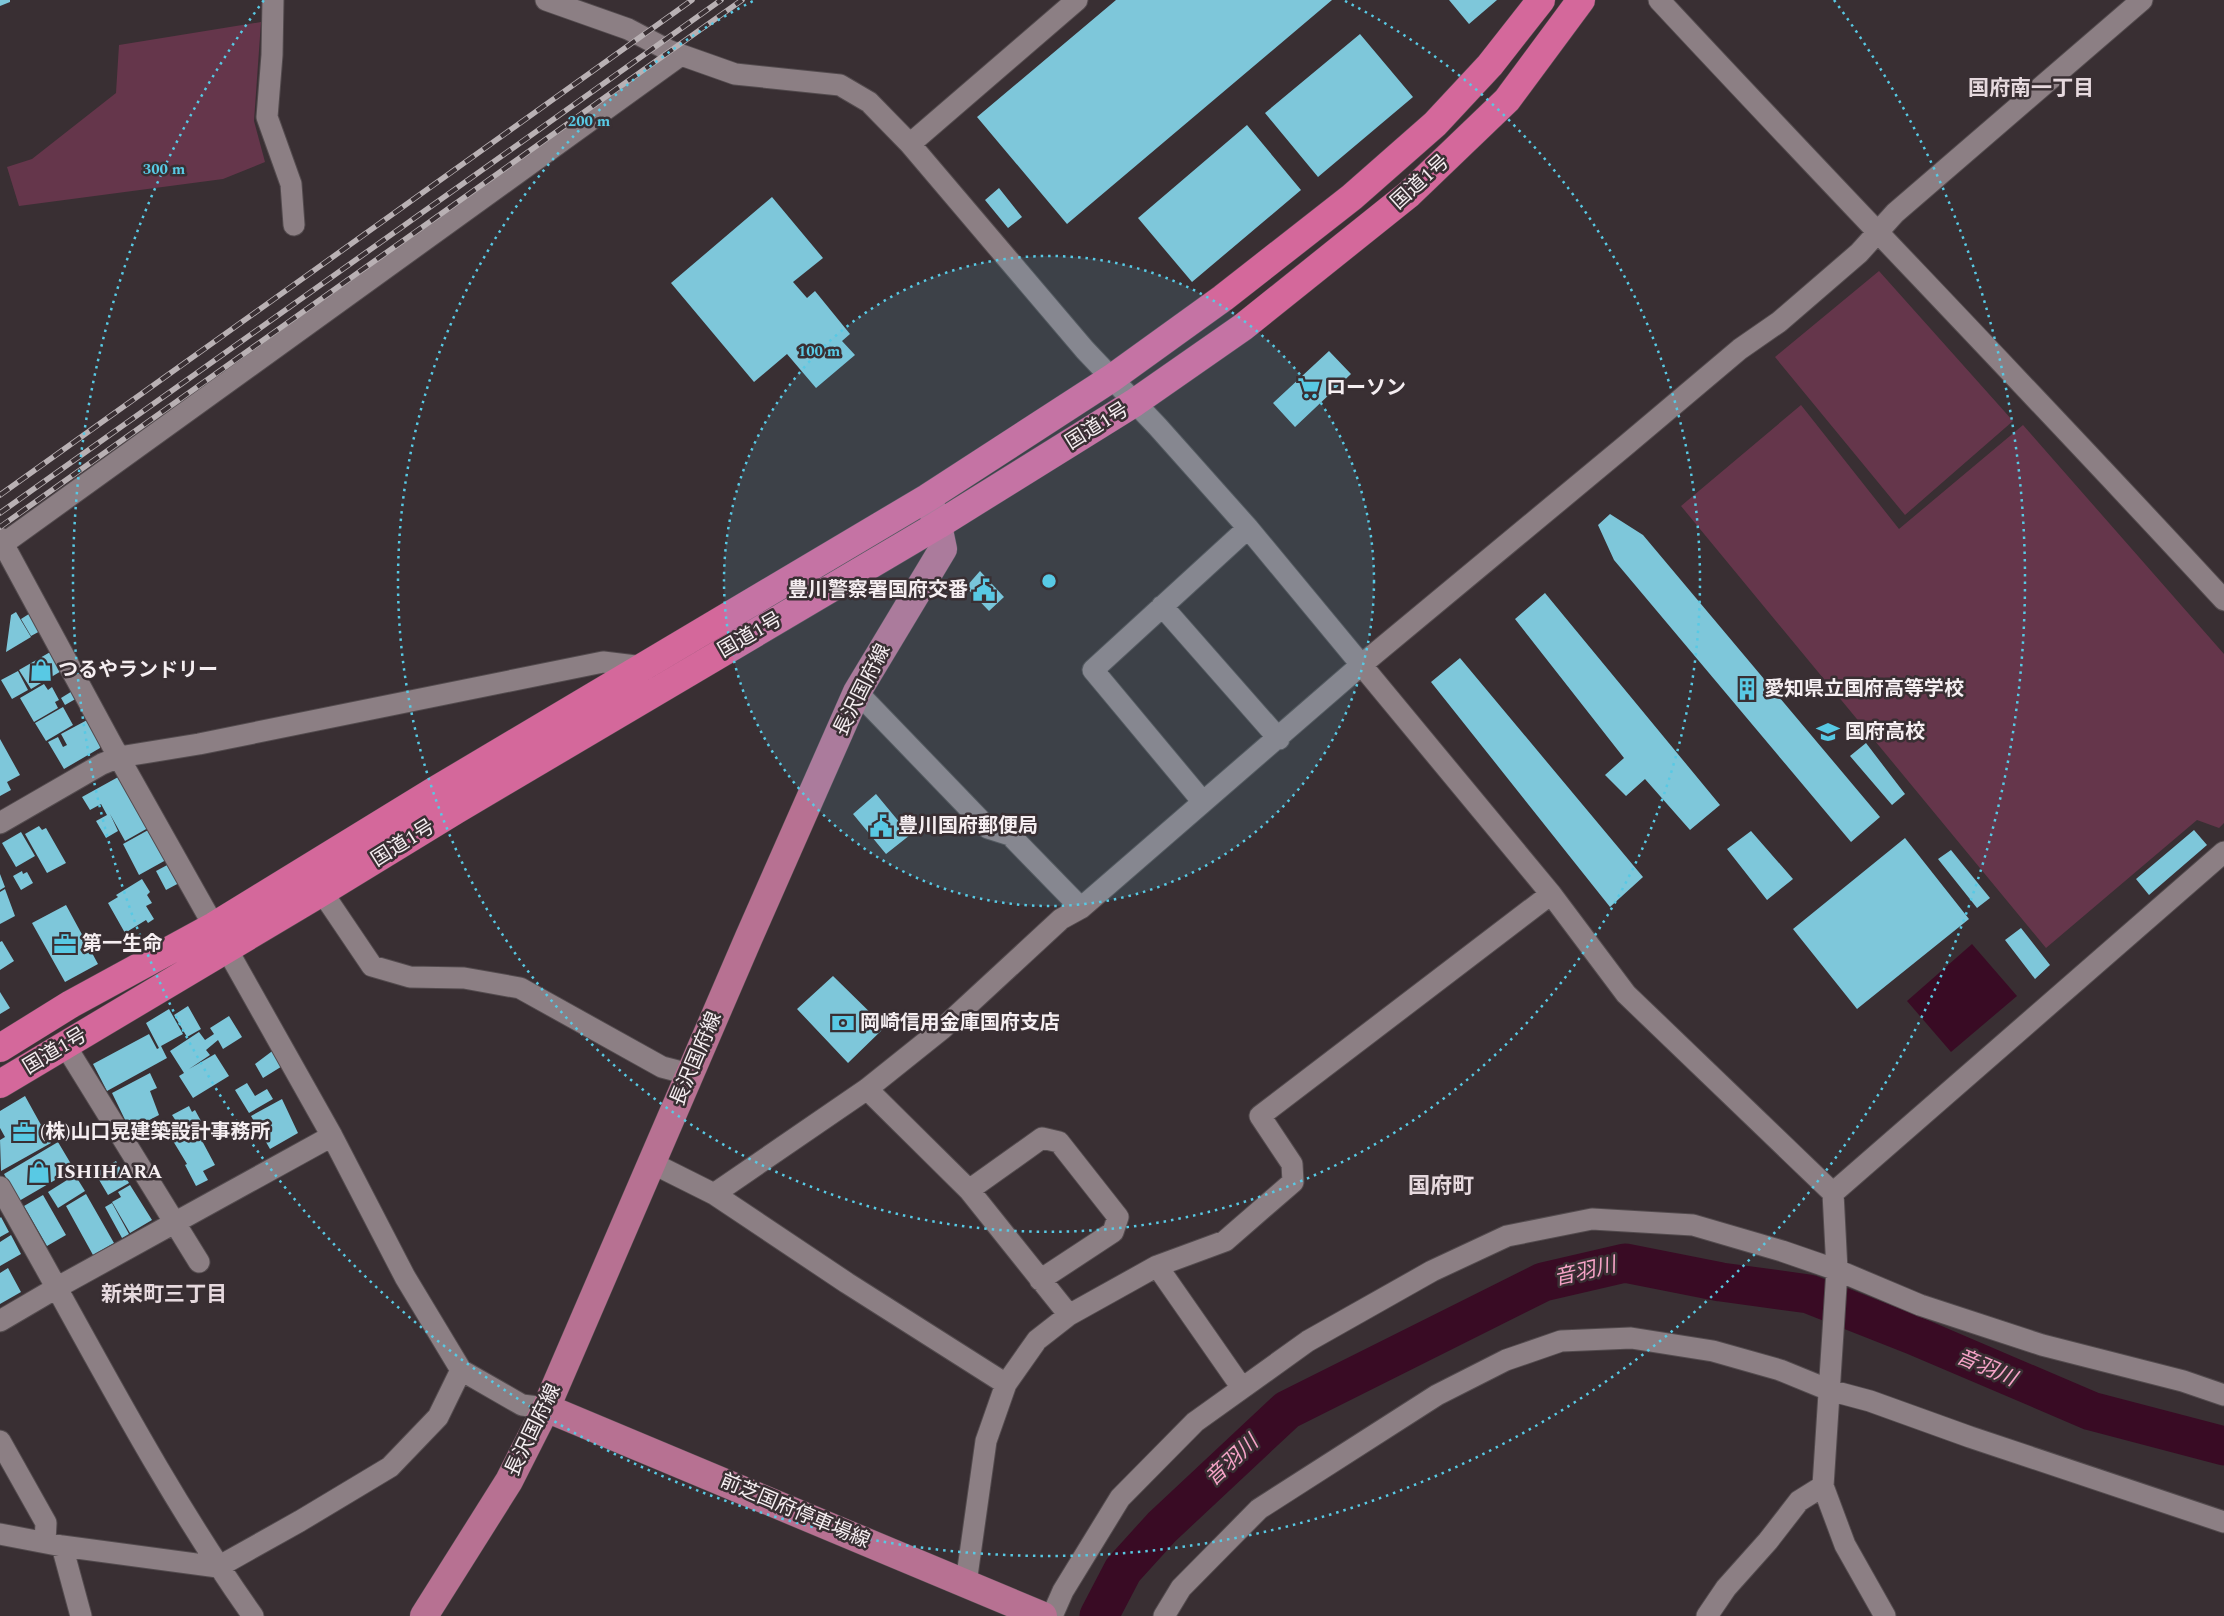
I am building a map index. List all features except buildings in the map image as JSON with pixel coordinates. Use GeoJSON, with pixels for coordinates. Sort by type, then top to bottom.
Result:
{"type":"FeatureCollection","features":[{"type":"Feature","properties":{"kind":"highway","name":"国道1号"},"geometry":{"type":"LineString","coordinates":[[0,1084],[65,1045],[434,790],[927,498],[1112,378],[1223,298],[1344,203],[1435,124],[1490,65],[1541,0]]}},
{"type":"Feature","properties":{"kind":"highway","name":"国道1号"},"geometry":{"type":"LineString","coordinates":[[0,1048],[71,1004],[322,892],[456,810],[938,524],[1134,403],[1243,327],[1409,194],[1507,100],[1581,0]]}},
{"type":"Feature","properties":{"kind":"main road","name":"長沢国府線"},"geometry":{"type":"LineString","coordinates":[[424,1616],[509,1481],[546,1408],[689,1074],[857,692],[943,549],[938,524],[927,498]]}},
{"type":"Feature","properties":{"kind":"main road","name":"前芝国府停車場線"},"geometry":{"type":"LineString","coordinates":[[546,1408],[1043,1616]]}},
{"type":"Feature","properties":{"kind":"street"},"geometry":{"type":"LineString","coordinates":[[273,0],[272,55],[267,116],[291,184],[294,225]]}},
{"type":"Feature","properties":{"kind":"street"},"geometry":{"type":"LineString","coordinates":[[546,0],[628,29],[681,55],[735,74],[840,85],[869,102],[910,144],[1085,350],[1158,427],[1248,528],[1550,894],[1626,994],[1832,1193],[1837,1277],[1823,1486],[1844,1545],[1886,1616]]}},
{"type":"Feature","properties":{"kind":"street"},"geometry":{"type":"LineString","coordinates":[[910,144],[1077,0]]}},
{"type":"Feature","properties":{"kind":"street"},"geometry":{"type":"LineString","coordinates":[[1659,0],[2110,476],[2224,600]]}},
{"type":"Feature","properties":{"kind":"street"},"geometry":{"type":"LineString","coordinates":[[714,1194],[867,1089],[942,1029],[1061,920],[1081,908],[1360,666],[1740,349],[1779,322],[1859,253],[1895,213],[2142,0]]}},
{"type":"Feature","properties":{"kind":"street"},"geometry":{"type":"LineString","coordinates":[[546,1408],[522,1405],[460,1370],[405,1277],[332,1136],[119,757],[2,541],[681,55]]}},
{"type":"Feature","properties":{"kind":"street"},"geometry":{"type":"LineString","coordinates":[[1204,802],[1093,670],[1248,528]]}},
{"type":"Feature","properties":{"kind":"street"},"geometry":{"type":"LineString","coordinates":[[1162,606],[1278,738]]}},
{"type":"Feature","properties":{"kind":"street"},"geometry":{"type":"LineString","coordinates":[[0,824],[102,764],[119,757],[209,742],[603,662],[644,667]]}},
{"type":"Feature","properties":{"kind":"street"},"geometry":{"type":"LineString","coordinates":[[857,692],[988,828],[1010,835],[1081,908]]}},
{"type":"Feature","properties":{"kind":"street"},"geometry":{"type":"LineString","coordinates":[[1832,1193],[2222,858]]}},
{"type":"Feature","properties":{"kind":"street"},"geometry":{"type":"LineString","coordinates":[[322,892],[372,966],[410,977],[464,978],[520,988],[662,1067],[689,1074]]}},
{"type":"Feature","properties":{"kind":"street"},"geometry":{"type":"LineString","coordinates":[[966,1583],[986,1441],[1006,1384],[1037,1340],[1070,1315],[1157,1266],[1225,1240],[1293,1182],[1292,1164],[1260,1116],[1550,894]]}},
{"type":"Feature","properties":{"kind":"street"},"geometry":{"type":"LineString","coordinates":[[65,1045],[199,1262]]}},
{"type":"Feature","properties":{"kind":"street"},"geometry":{"type":"LineString","coordinates":[[867,1089],[969,1190],[1070,1315]]}},
{"type":"Feature","properties":{"kind":"street"},"geometry":{"type":"LineString","coordinates":[[0,1321],[174,1222],[332,1136]]}},
{"type":"Feature","properties":{"kind":"street"},"geometry":{"type":"LineString","coordinates":[[969,1190],[1042,1138],[1059,1142],[1118,1217],[1113,1232],[1040,1280]]}},
{"type":"Feature","properties":{"kind":"street"},"geometry":{"type":"LineString","coordinates":[[652,1163],[714,1194],[847,1283],[1006,1384]]}},
{"type":"Feature","properties":{"kind":"street"},"geometry":{"type":"LineString","coordinates":[[0,1187],[170,1489],[218,1567],[253,1616]]}},
{"type":"Feature","properties":{"kind":"street"},"geometry":{"type":"LineString","coordinates":[[1052,1616],[1063,1590],[1120,1498],[1195,1422],[1308,1341],[1432,1271],[1507,1236],[1583,1220],[1693,1225],[1782,1251],[1837,1277],[2042,1345],[2183,1381],[2224,1395]]}},
{"type":"Feature","properties":{"kind":"street"},"geometry":{"type":"LineString","coordinates":[[1157,1266],[1242,1388]]}},
{"type":"Feature","properties":{"kind":"street"},"geometry":{"type":"LineString","coordinates":[[1164,1616],[1181,1588],[1258,1509],[1437,1395],[1506,1360],[1561,1341],[1630,1338],[1713,1351],[1830,1384],[1870,1401],[1970,1437],[2224,1522]]}},
{"type":"Feature","properties":{"kind":"street"},"geometry":{"type":"LineString","coordinates":[[0,1534],[54,1544],[218,1567],[390,1467],[438,1417],[460,1370]]}},
{"type":"Feature","properties":{"kind":"street"},"geometry":{"type":"LineString","coordinates":[[0,1441],[46,1524],[81,1616]]}},
{"type":"Feature","properties":{"kind":"street"},"geometry":{"type":"LineString","coordinates":[[1707,1616],[1726,1588],[1768,1541],[1799,1501],[1823,1486]]}},
{"type":"Feature","properties":{"kind":"shaded area"},"geometry":{"type":"Polygon","coordinates":[[[261,22],[254,121],[265,162],[223,179],[19,206],[7,167],[32,159],[116,93],[119,45],[261,22]]]}},
{"type":"Feature","properties":{"kind":"shaded area"},"geometry":{"type":"Polygon","coordinates":[[[1879,271],[2013,421],[1905,515],[1775,357],[1879,271]]]}},
{"type":"Feature","properties":{"kind":"shaded area"},"geometry":{"type":"Polygon","coordinates":[[[1801,405],[1899,529],[2023,425],[2224,654],[2224,823],[2219,828],[2197,820],[2046,948],[1681,506],[1801,405]]]}},
{"type":"Feature","properties":{"kind":"shaded area"},"geometry":{"type":"Polygon","coordinates":[[[1972,944],[2017,996],[1951,1052],[1907,1001],[1972,944]]]}},
{"type":"Feature","properties":{"kind":"waterway","name":"音羽川"},"geometry":{"type":"LineString","coordinates":[[1099,1616],[1123,1570],[1162,1527],[1287,1410],[1543,1282],[1625,1263],[1721,1282],[1809,1294],[1913,1335],[2091,1411],[2224,1446]]}},
{"type":"Feature","properties":{"kind":"railway"},"geometry":{"type":"LineString","coordinates":[[0,495],[692,0]]}},
{"type":"Feature","properties":{"kind":"railway"},"geometry":{"type":"LineString","coordinates":[[0,513],[721,0]]}},
{"type":"Feature","properties":{"kind":"railway"},"geometry":{"type":"LineString","coordinates":[[0,527],[742,0]]}},
{"type":"Feature","properties":{"kind":"place","name":"ローソン"},"geometry":{"type":"Point","coordinates":[1309,388]}},
{"type":"Feature","properties":{"kind":"place","name":"豊川警察署国府交番"},"geometry":{"type":"Point","coordinates":[984,590]}},
{"type":"Feature","properties":{"kind":"place","name":"つるやランドリー"},"geometry":{"type":"Point","coordinates":[41,670]}},
{"type":"Feature","properties":{"kind":"place","name":"愛知県立国府高等学校"},"geometry":{"type":"Point","coordinates":[1747,689]}},
{"type":"Feature","properties":{"kind":"place","name":"国府高校"},"geometry":{"type":"Point","coordinates":[1828,732]}},
{"type":"Feature","properties":{"kind":"place","name":"豊川国府郵便局"},"geometry":{"type":"Point","coordinates":[881,826]}},
{"type":"Feature","properties":{"kind":"place","name":"第一生命"},"geometry":{"type":"Point","coordinates":[65,944]}},
{"type":"Feature","properties":{"kind":"place","name":"岡崎信用金庫国府支店"},"geometry":{"type":"Point","coordinates":[843,1023]}},
{"type":"Feature","properties":{"kind":"place","name":"(株)山口晃建築設計事務所"},"geometry":{"type":"Point","coordinates":[24,1132]}},
{"type":"Feature","properties":{"kind":"place","name":"ISHIHARA"},"geometry":{"type":"Point","coordinates":[39,1172]}},
{"type":"Feature","properties":{"kind":"district","name":"国府南一丁目"},"geometry":{"type":"Point","coordinates":[2031,89]}},
{"type":"Feature","properties":{"kind":"district","name":"国府町"},"geometry":{"type":"Point","coordinates":[1441,1186]}},
{"type":"Feature","properties":{"kind":"district","name":"新栄町三丁目"},"geometry":{"type":"Point","coordinates":[164,1295]}}]}
